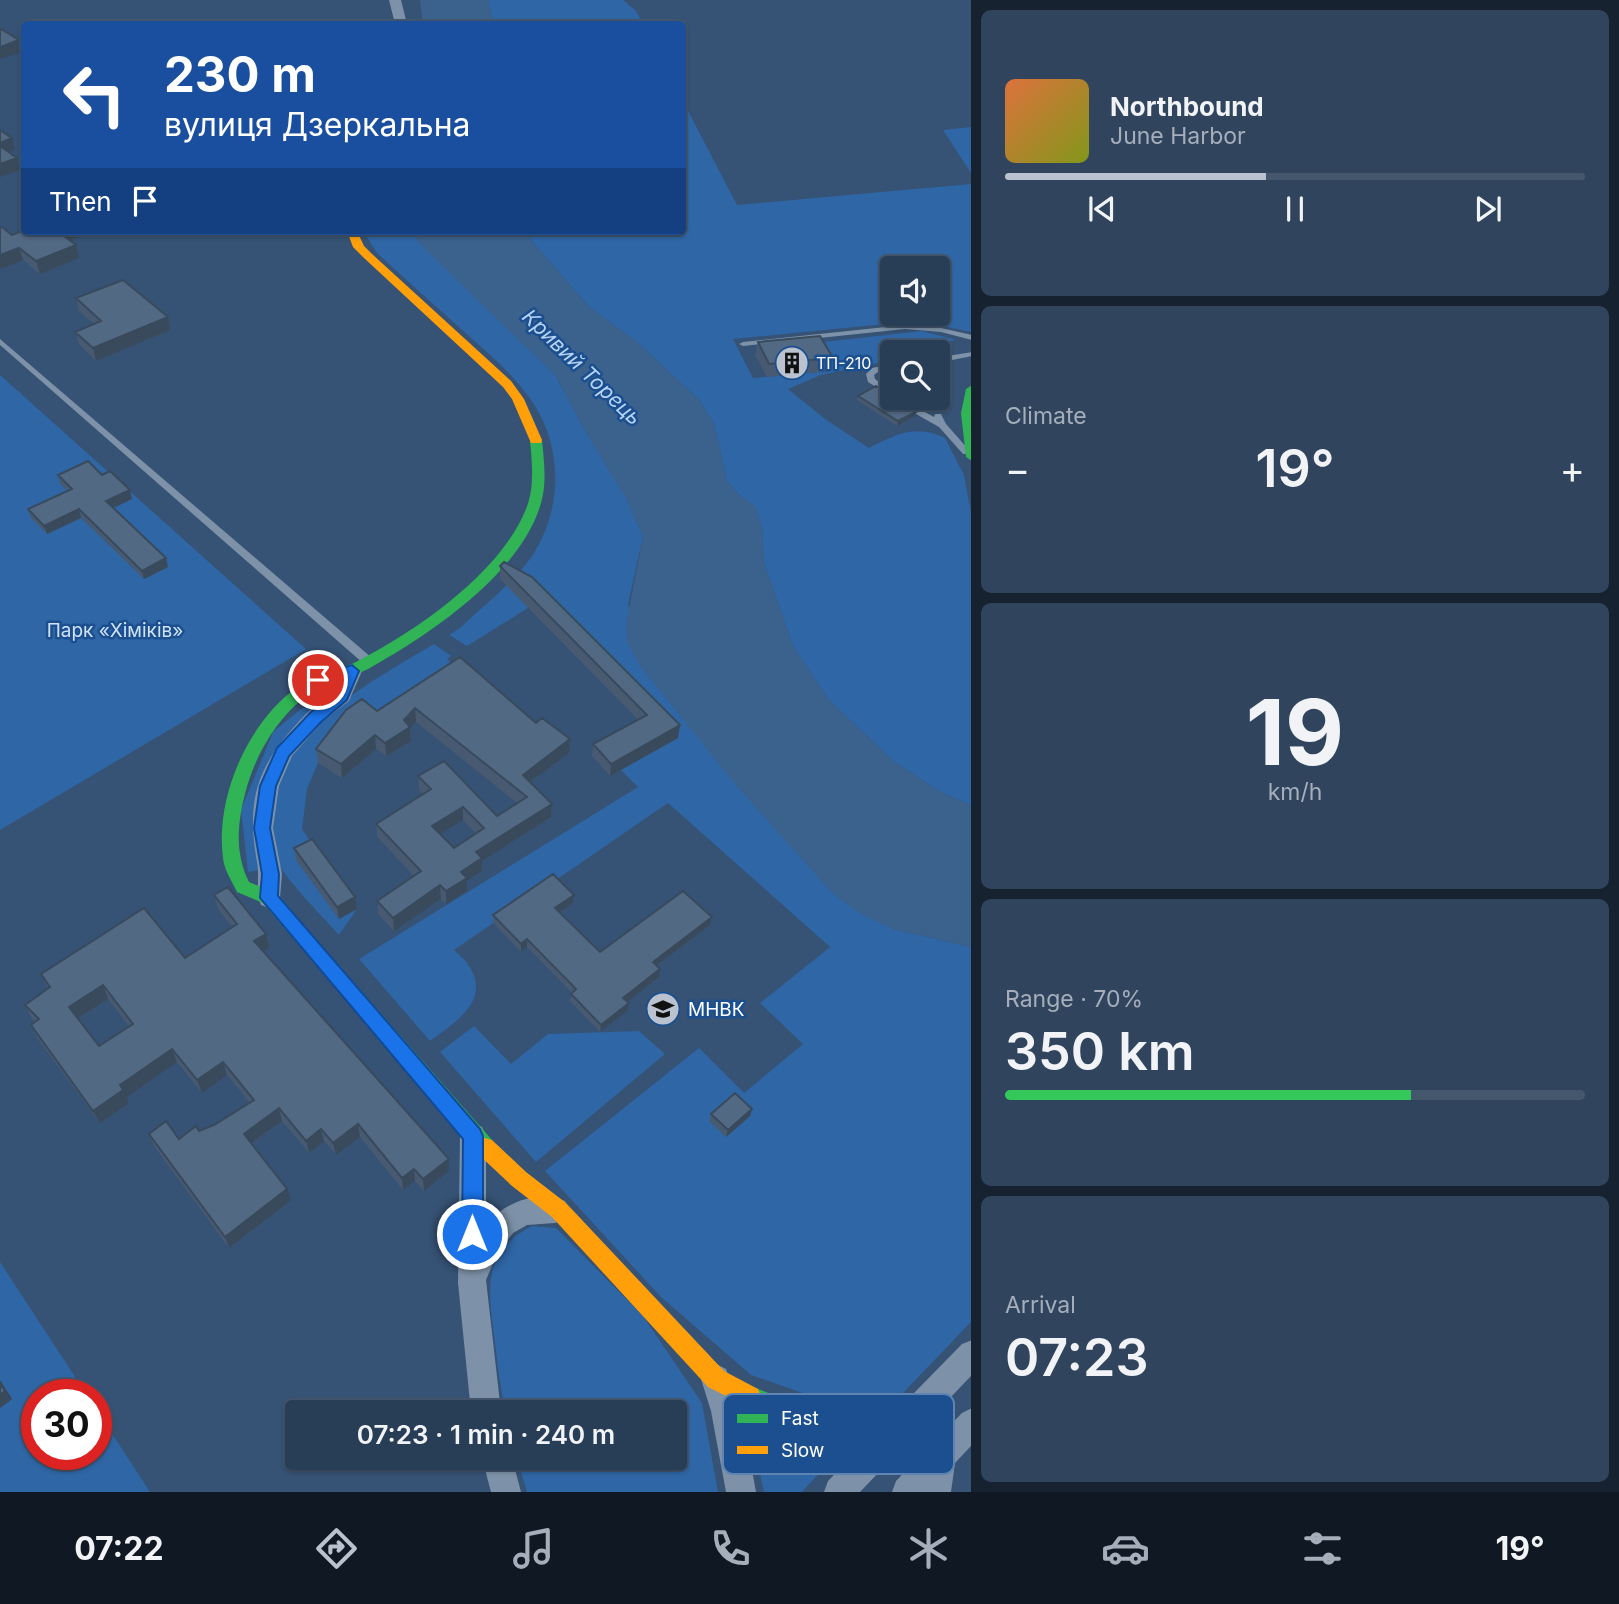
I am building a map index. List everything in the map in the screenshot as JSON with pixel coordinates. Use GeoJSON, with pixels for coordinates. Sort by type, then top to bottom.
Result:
{"type":"FeatureCollection","features":[{"type":"Feature","properties":{"kind":"street"},"geometry":{"type":"LineString","coordinates":[[395,0],[400,21]]}},
{"type":"Feature","properties":{"kind":"street"},"geometry":{"type":"LineString","coordinates":[[354,235],[359,247],[368,256],[517,396],[532,430],[539,473],[536,502],[528,523],[505,559],[449,610],[360,666],[318,680],[290,703],[256,745],[240,783],[233,809],[231,859],[243,887],[269,898],[473,1136],[519,1179],[559,1210],[649,1303],[716,1379],[744,1394]]}},
{"type":"Feature","properties":{"kind":"street"},"geometry":{"type":"LineString","coordinates":[[971,389],[967,413],[971,459]]}},
{"type":"Feature","properties":{"kind":"street"},"geometry":{"type":"LineString","coordinates":[[269,898],[271,874],[262,828],[268,786],[283,752],[315,718],[342,696],[360,666]]}},
{"type":"Feature","properties":{"kind":"street"},"geometry":{"type":"LineString","coordinates":[[473,1136],[472,1283],[485,1400]]}},
{"type":"Feature","properties":{"kind":"street"},"geometry":{"type":"LineString","coordinates":[[472,1283],[482,1251],[500,1227],[523,1210],[559,1210]]}},
{"type":"Feature","properties":{"kind":"street"},"geometry":{"type":"LineString","coordinates":[[933,1394],[971,1354]]}},
{"type":"Feature","properties":{"kind":"street"},"geometry":{"type":"LineString","coordinates":[[716,1379],[723,1401]]}},
{"type":"Feature","properties":{"kind":"street"},"geometry":{"type":"LineString","coordinates":[[954,1442],[971,1423]]}},
{"type":"Feature","properties":{"kind":"street"},"geometry":{"type":"LineString","coordinates":[[500,1470],[506,1492]]}},
{"type":"Feature","properties":{"kind":"street"},"geometry":{"type":"LineString","coordinates":[[738,1474],[741,1492]]}},
{"type":"Feature","properties":{"kind":"street"},"geometry":{"type":"LineString","coordinates":[[839,1492],[856,1474]]}},
{"type":"Feature","properties":{"kind":"street"},"geometry":{"type":"LineString","coordinates":[[907,1492],[924,1474]]}},
{"type":"Feature","properties":{"kind":"street"},"geometry":{"type":"LineString","coordinates":[[936,1492],[938,1474]]}},
{"type":"Feature","properties":{"kind":"lane"},"geometry":{"type":"LineString","coordinates":[[743,344],[905,327],[941,330],[971,338]]}},
{"type":"Feature","properties":{"kind":"lane"},"geometry":{"type":"LineString","coordinates":[[0,341],[360,666]]}},
{"type":"Feature","properties":{"kind":"lane"},"geometry":{"type":"LineString","coordinates":[[0,357],[13,353]]}},
{"type":"Feature","properties":{"kind":"lane"},"geometry":{"type":"LineString","coordinates":[[950,358],[971,354]]}},
{"type":"Feature","properties":{"kind":"lane"},"geometry":{"type":"LineString","coordinates":[[880,369],[870,374],[871,380],[880,386]]}},
{"type":"Feature","properties":{"kind":"lane"},"geometry":{"type":"LineString","coordinates":[[916,410],[940,421],[971,459]]}},
{"type":"Feature","properties":{"kind":"green space"},"geometry":{"type":"Polygon","coordinates":[[[488,0],[623,0],[636,11],[641,21],[493,21],[488,0]]]}},
{"type":"Feature","properties":{"kind":"green space"},"geometry":{"type":"Polygon","coordinates":[[[686,107],[737,205],[971,184],[971,332],[942,326],[950,326],[950,256],[880,256],[880,324],[733,339],[753,378],[829,371],[814,343],[922,331],[956,340],[880,340],[880,363],[821,375],[788,389],[825,419],[869,448],[906,432],[925,432],[945,438],[964,475],[971,513],[971,805],[942,793],[893,761],[828,699],[793,646],[764,563],[762,528],[755,507],[727,481],[714,424],[699,400],[637,342],[589,307],[526,235],[686,235],[686,107]]]}},
{"type":"Feature","properties":{"kind":"green space"},"geometry":{"type":"Polygon","coordinates":[[[971,127],[971,173],[943,130],[971,127]]]}},
{"type":"Feature","properties":{"kind":"green space"},"geometry":{"type":"Polygon","coordinates":[[[366,235],[415,235],[417,240],[556,376],[583,427],[627,499],[643,536],[628,605],[893,929],[971,947],[971,1322],[903,1393],[805,1394],[751,1375],[661,1297],[545,1171],[699,1048],[744,1093],[803,1044],[760,1003],[830,947],[668,803],[454,950],[469,966],[475,979],[476,990],[473,1000],[459,1019],[430,1041],[359,959],[638,787],[621,770],[678,737],[541,600],[467,646],[449,635],[498,594],[532,556],[543,537],[554,495],[553,451],[538,410],[518,383],[494,358],[377,253],[366,235]]]}},
{"type":"Feature","properties":{"kind":"green space","name":"Парк «Хіміків»"},"geometry":{"type":"Polygon","coordinates":[[[0,375],[306,649],[0,830],[0,375]]]}},
{"type":"Feature","properties":{"kind":"green space"},"geometry":{"type":"Polygon","coordinates":[[[434,644],[451,656],[447,659],[460,671],[318,763],[307,789],[302,829],[357,909],[339,935],[280,866],[271,830],[274,792],[285,764],[303,738],[326,715],[380,676],[434,644]]]}},
{"type":"Feature","properties":{"kind":"green space"},"geometry":{"type":"Polygon","coordinates":[[[330,685],[337,689],[288,738],[259,870],[248,872],[241,810],[273,732],[330,685]]]}},
{"type":"Feature","properties":{"kind":"green space"},"geometry":{"type":"Polygon","coordinates":[[[474,1026],[511,1064],[548,1034],[639,1031],[665,1054],[536,1162],[440,1052],[474,1026]]]}},
{"type":"Feature","properties":{"kind":"green space"},"geometry":{"type":"Polygon","coordinates":[[[532,1226],[556,1228],[643,1316],[702,1403],[718,1492],[527,1492],[521,1470],[687,1470],[687,1400],[504,1400],[491,1307],[491,1276],[503,1249],[532,1226]]]}},
{"type":"Feature","properties":{"kind":"green space"},"geometry":{"type":"Polygon","coordinates":[[[0,1262],[77,1379],[21,1379],[21,1470],[112,1470],[112,1434],[150,1492],[0,1492],[0,1408],[12,1399],[0,1380],[0,1262]]]}},
{"type":"Feature","properties":{"kind":"green space"},"geometry":{"type":"Polygon","coordinates":[[[760,1474],[819,1474],[802,1492],[764,1492],[760,1474]]]}},
{"type":"Feature","properties":{"kind":"water"},"geometry":{"type":"Polygon","coordinates":[[[420,0],[488,0],[493,21],[423,21],[420,0]]]}},
{"type":"Feature","properties":{"kind":"water","name":"Кривий Торець"},"geometry":{"type":"Polygon","coordinates":[[[415,235],[526,235],[589,307],[637,342],[699,400],[714,424],[727,481],[738,494],[755,506],[762,528],[764,563],[793,646],[828,699],[893,761],[942,793],[971,805],[971,947],[893,929],[861,914],[833,894],[735,784],[640,666],[627,641],[626,625],[643,536],[627,500],[556,376],[417,240],[415,235]]]}},
{"type":"Feature","properties":{"kind":"building"},"geometry":{"type":"Polygon","coordinates":[[[1,29],[19,40],[0,47],[1,29]]]}},
{"type":"Feature","properties":{"kind":"building"},"geometry":{"type":"Polygon","coordinates":[[[0,130],[12,138],[0,143],[0,130]]]}},
{"type":"Feature","properties":{"kind":"building"},"geometry":{"type":"Polygon","coordinates":[[[0,146],[17,158],[0,164],[0,146]]]}},
{"type":"Feature","properties":{"kind":"building"},"geometry":{"type":"Polygon","coordinates":[[[0,228],[12,235],[21,231],[21,235],[62,235],[76,245],[36,261],[19,248],[0,255],[0,228]]]}},
{"type":"Feature","properties":{"kind":"building"},"geometry":{"type":"Polygon","coordinates":[[[123,280],[168,317],[93,348],[75,332],[101,321],[76,298],[123,280]]]}},
{"type":"Feature","properties":{"kind":"building"},"geometry":{"type":"Polygon","coordinates":[[[820,336],[833,358],[769,364],[758,342],[820,336]]]}},
{"type":"Feature","properties":{"kind":"building"},"geometry":{"type":"Polygon","coordinates":[[[876,386],[880,388],[880,410],[858,396],[876,386]]]}},
{"type":"Feature","properties":{"kind":"building"},"geometry":{"type":"Polygon","coordinates":[[[880,410],[916,412],[898,421],[880,410]]]}},
{"type":"Feature","properties":{"kind":"building"},"geometry":{"type":"Polygon","coordinates":[[[88,461],[102,475],[110,471],[130,490],[106,501],[166,558],[142,571],[79,509],[44,526],[28,509],[72,489],[58,475],[88,461]]]}},
{"type":"Feature","properties":{"kind":"building"},"geometry":{"type":"Polygon","coordinates":[[[504,562],[532,577],[680,725],[611,764],[593,744],[647,715],[500,566],[504,562]]]}},
{"type":"Feature","properties":{"kind":"building"},"geometry":{"type":"Polygon","coordinates":[[[460,657],[536,723],[542,718],[570,739],[523,775],[552,804],[476,852],[482,858],[461,872],[467,878],[446,891],[440,885],[393,918],[377,901],[421,871],[376,824],[431,789],[418,776],[444,761],[497,816],[527,797],[415,708],[404,720],[410,727],[385,743],[375,735],[341,764],[316,749],[346,710],[362,699],[377,711],[460,657]],[[463,807],[432,826],[454,848],[484,828],[463,807]]]}},
{"type":"Feature","properties":{"kind":"building"},"geometry":{"type":"Polygon","coordinates":[[[312,839],[355,897],[337,907],[294,848],[312,839]]]}},
{"type":"Feature","properties":{"kind":"building"},"geometry":{"type":"Polygon","coordinates":[[[553,874],[574,895],[555,908],[600,952],[683,891],[712,917],[653,962],[660,969],[623,998],[629,1003],[601,1025],[571,994],[576,989],[527,939],[521,944],[493,915],[553,874]]]}},
{"type":"Feature","properties":{"kind":"building"},"geometry":{"type":"Polygon","coordinates":[[[228,887],[266,934],[254,941],[449,1159],[423,1179],[414,1169],[402,1178],[358,1124],[333,1143],[321,1129],[306,1141],[279,1108],[244,1134],[287,1189],[225,1237],[149,1134],[166,1121],[179,1139],[196,1126],[199,1131],[214,1125],[254,1100],[223,1062],[197,1080],[172,1049],[120,1085],[123,1090],[93,1111],[31,1025],[39,1019],[25,1005],[50,987],[41,974],[144,908],[185,958],[237,924],[214,895],[228,887]],[[103,985],[69,1007],[99,1046],[133,1024],[103,985]]]}},
{"type":"Feature","properties":{"kind":"building"},"geometry":{"type":"Polygon","coordinates":[[[735,1093],[752,1109],[728,1130],[711,1114],[735,1093]]]}},
{"type":"Feature","properties":{"kind":"traffic: fast"},"geometry":{"type":"LineString","coordinates":[[971,394],[967,413],[971,448]]}},
{"type":"Feature","properties":{"kind":"traffic: fast"},"geometry":{"type":"LineString","coordinates":[[485,1147],[269,898],[243,887],[232,861],[230,833],[233,807],[250,756],[280,712],[298,694],[319,680],[359,667],[434,620],[460,600],[505,555],[522,532],[536,499],[536,440]]}},
{"type":"Feature","properties":{"kind":"traffic: slow"},"geometry":{"type":"LineString","coordinates":[[354,235],[359,247],[368,256],[507,384],[518,399],[536,440]]}},
{"type":"Feature","properties":{"kind":"traffic: slow"},"geometry":{"type":"LineString","coordinates":[[485,1147],[519,1179],[559,1210],[716,1379],[744,1394]]}},
{"type":"Feature","properties":{"kind":"place","name":"ТП-210"},"geometry":{"type":"Point","coordinates":[792,363]}},
{"type":"Feature","properties":{"kind":"place","name":"МНВК"},"geometry":{"type":"Point","coordinates":[663,1009]}},
{"type":"Feature","properties":{"kind":"route"},"geometry":{"type":"LineString","coordinates":[[318,680],[352,671],[342,696],[315,718],[283,752],[268,786],[262,828],[271,874],[269,898],[473,1136],[472,1234]]}}]}
